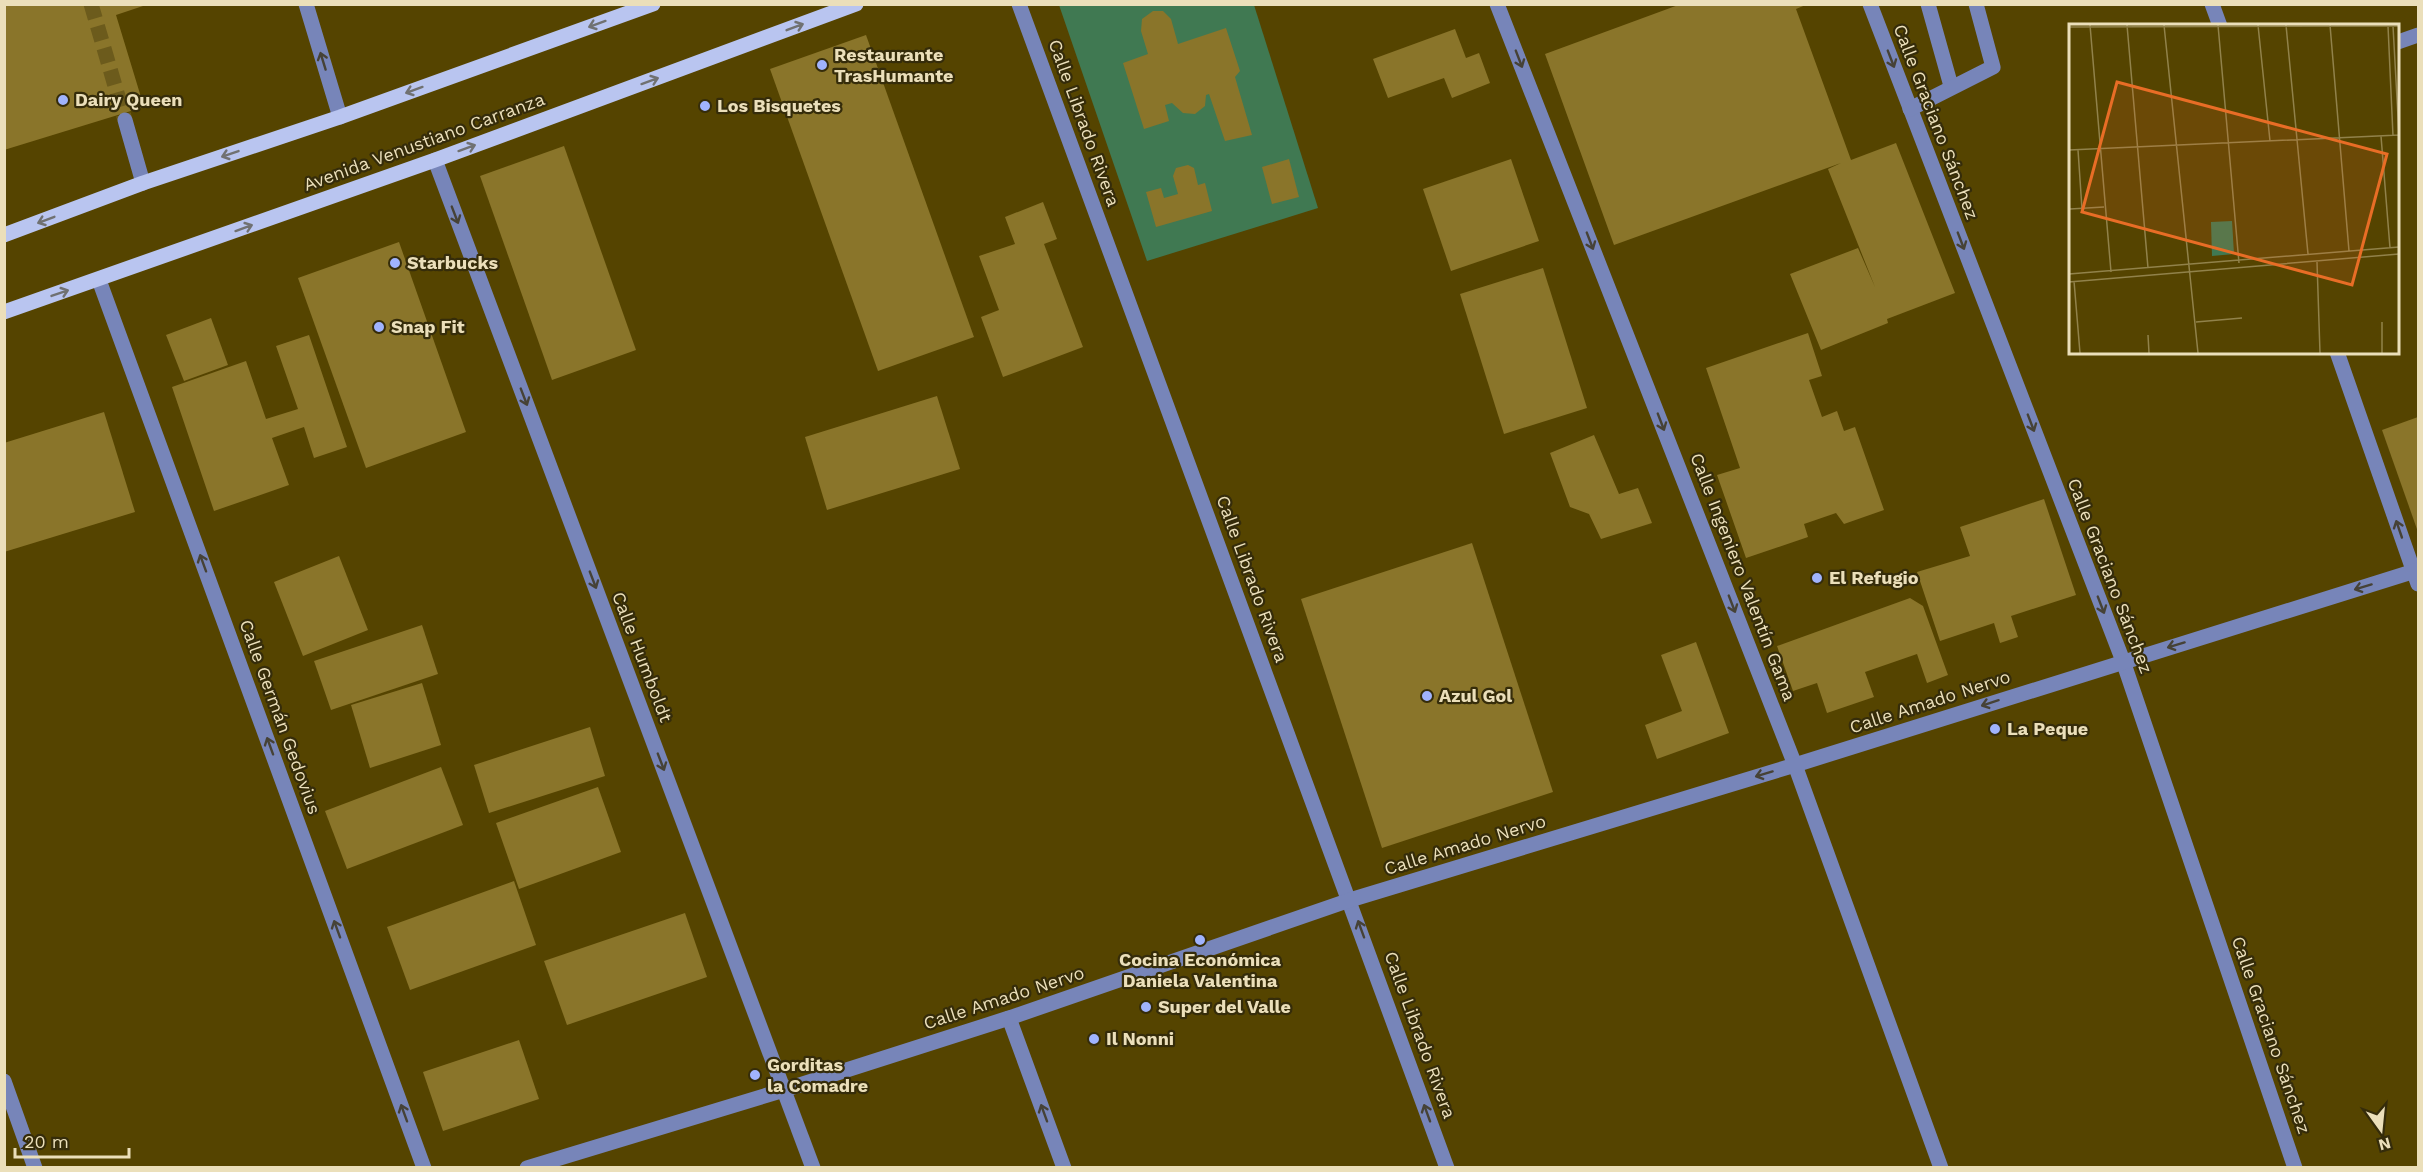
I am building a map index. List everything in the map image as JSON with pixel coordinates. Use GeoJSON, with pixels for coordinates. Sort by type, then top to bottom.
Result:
{"type":"FeatureCollection","features":[{"type":"Feature","properties":{"kind":"main road"},"geometry":{"type":"LineString","coordinates":[[4,235],[144,183],[340,117],[652,4]]}},
{"type":"Feature","properties":{"kind":"main road","name":"Avenida Venustiano Carranza"},"geometry":{"type":"LineString","coordinates":[[4,312],[435,160],[856,4]]}},
{"type":"Feature","properties":{"kind":"street"},"geometry":{"type":"LineString","coordinates":[[306,4],[340,117]]}},
{"type":"Feature","properties":{"kind":"street","name":"Calle Librado Rivera"},"geometry":{"type":"LineString","coordinates":[[1019,4],[1447,1167]]}},
{"type":"Feature","properties":{"kind":"street","name":"Calle Ingeniero Valentín Gama"},"geometry":{"type":"LineString","coordinates":[[1497,4],[1795,765],[1941,1167]]}},
{"type":"Feature","properties":{"kind":"street","name":"Calle Graciano Sánchez"},"geometry":{"type":"LineString","coordinates":[[1870,4],[2123,662],[2295,1167]]}},
{"type":"Feature","properties":{"kind":"street"},"geometry":{"type":"LineString","coordinates":[[1928,4],[1951,86]]}},
{"type":"Feature","properties":{"kind":"street"},"geometry":{"type":"LineString","coordinates":[[1910,109],[1951,86],[1993,67],[1976,4]]}},
{"type":"Feature","properties":{"kind":"street"},"geometry":{"type":"LineString","coordinates":[[2212,4],[2219,24]]}},
{"type":"Feature","properties":{"kind":"street"},"geometry":{"type":"LineString","coordinates":[[2399,41],[2418,35]]}},
{"type":"Feature","properties":{"kind":"street"},"geometry":{"type":"LineString","coordinates":[[125,120],[144,183]]}},
{"type":"Feature","properties":{"kind":"street","name":"Calle Humboldt"},"geometry":{"type":"LineString","coordinates":[[435,160],[813,1167]]}},
{"type":"Feature","properties":{"kind":"street","name":"Calle Germán Gedovius"},"geometry":{"type":"LineString","coordinates":[[99,280],[424,1167]]}},
{"type":"Feature","properties":{"kind":"street"},"geometry":{"type":"LineString","coordinates":[[2338,354],[2417,575]]}},
{"type":"Feature","properties":{"kind":"street","name":"Calle Amado Nervo"},"geometry":{"type":"LineString","coordinates":[[527,1167],[784,1090],[1009,1018],[1350,900],[1795,765],[2123,662],[2417,575]]}},
{"type":"Feature","properties":{"kind":"street"},"geometry":{"type":"LineString","coordinates":[[1009,1018],[1064,1167]]}},
{"type":"Feature","properties":{"kind":"street"},"geometry":{"type":"LineString","coordinates":[[4,1081],[35,1167]]}},
{"type":"Feature","properties":{"kind":"green space"},"geometry":{"type":"Polygon","coordinates":[[[1059,5],[1254,5],[1318,208],[1147,261],[1059,5]]]}},
{"type":"Feature","properties":{"kind":"building"},"geometry":{"type":"Polygon","coordinates":[[[4,4],[149,4],[116,15],[144,107],[4,150],[4,4]]]}},
{"type":"Feature","properties":{"kind":"building"},"geometry":{"type":"Polygon","coordinates":[[[1681,4],[1808,4],[1796,9],[1851,160],[1896,143],[1955,293],[1887,319],[1888,323],[1821,350],[1790,274],[1858,248],[1875,287],[1828,169],[1841,163],[1614,245],[1545,54],[1681,4]]]}},
{"type":"Feature","properties":{"kind":"building"},"geometry":{"type":"Polygon","coordinates":[[[1153,11],[1163,11],[1171,19],[1178,44],[1226,28],[1240,71],[1235,77],[1252,135],[1225,141],[1209,94],[1206,95],[1205,106],[1195,114],[1183,113],[1172,103],[1165,105],[1169,121],[1144,129],[1123,63],[1148,54],[1141,31],[1142,19],[1153,11]]]}},
{"type":"Feature","properties":{"kind":"building"},"geometry":{"type":"Polygon","coordinates":[[[1455,29],[1466,58],[1479,53],[1490,83],[1452,98],[1444,78],[1388,98],[1373,59],[1455,29]]]}},
{"type":"Feature","properties":{"kind":"building"},"geometry":{"type":"Polygon","coordinates":[[[866,35],[974,337],[878,371],[770,69],[866,35]]]}},
{"type":"Feature","properties":{"kind":"building"},"geometry":{"type":"Polygon","coordinates":[[[564,146],[636,350],[552,380],[480,176],[564,146]]]}},
{"type":"Feature","properties":{"kind":"building"},"geometry":{"type":"Polygon","coordinates":[[[1289,159],[1299,197],[1272,204],[1262,167],[1289,159]]]}},
{"type":"Feature","properties":{"kind":"building"},"geometry":{"type":"Polygon","coordinates":[[[1511,159],[1539,241],[1451,271],[1423,189],[1511,159]]]}},
{"type":"Feature","properties":{"kind":"building"},"geometry":{"type":"Polygon","coordinates":[[[1188,165],[1194,168],[1198,185],[1205,183],[1212,211],[1156,227],[1146,192],[1161,188],[1164,198],[1178,194],[1173,176],[1176,168],[1188,165]]]}},
{"type":"Feature","properties":{"kind":"building"},"geometry":{"type":"Polygon","coordinates":[[[1043,202],[1057,239],[1044,244],[1083,347],[1003,377],[981,317],[999,310],[979,256],[1015,244],[1005,217],[1043,202]]]}},
{"type":"Feature","properties":{"kind":"building"},"geometry":{"type":"Polygon","coordinates":[[[399,242],[466,432],[366,468],[298,278],[399,242]]]}},
{"type":"Feature","properties":{"kind":"building"},"geometry":{"type":"Polygon","coordinates":[[[1543,268],[1587,408],[1504,434],[1460,294],[1543,268]]]}},
{"type":"Feature","properties":{"kind":"building"},"geometry":{"type":"Polygon","coordinates":[[[211,318],[228,365],[184,381],[166,335],[211,318]]]}},
{"type":"Feature","properties":{"kind":"building"},"geometry":{"type":"Polygon","coordinates":[[[1808,333],[1822,376],[1809,380],[1822,417],[1837,411],[1844,431],[1855,427],[1884,510],[1844,524],[1836,513],[1804,524],[1808,537],[1746,558],[1717,475],[1740,468],[1706,368],[1808,333]]]}},
{"type":"Feature","properties":{"kind":"building"},"geometry":{"type":"Polygon","coordinates":[[[309,335],[347,447],[314,458],[304,427],[272,438],[289,485],[214,511],[172,387],[246,361],[266,419],[298,409],[276,346],[309,335]]]}},
{"type":"Feature","properties":{"kind":"building"},"geometry":{"type":"Polygon","coordinates":[[[937,396],[960,469],[827,510],[805,437],[937,396]]]}},
{"type":"Feature","properties":{"kind":"building"},"geometry":{"type":"Polygon","coordinates":[[[104,412],[135,512],[4,552],[4,443],[104,412]]]}},
{"type":"Feature","properties":{"kind":"building"},"geometry":{"type":"Polygon","coordinates":[[[2418,417],[2418,532],[2382,430],[2418,417]]]}},
{"type":"Feature","properties":{"kind":"building"},"geometry":{"type":"Polygon","coordinates":[[[1594,435],[1619,494],[1638,488],[1652,523],[1601,539],[1589,514],[1570,507],[1550,453],[1594,435]]]}},
{"type":"Feature","properties":{"kind":"building"},"geometry":{"type":"Polygon","coordinates":[[[2044,499],[2076,595],[2011,616],[2018,637],[2000,643],[1994,623],[1940,641],[1917,572],[1970,556],[1960,527],[2044,499]]]}},
{"type":"Feature","properties":{"kind":"building","name":"Azul Gol"},"geometry":{"type":"Polygon","coordinates":[[[1472,543],[1553,792],[1382,848],[1301,599],[1472,543]]]}},
{"type":"Feature","properties":{"kind":"building"},"geometry":{"type":"Polygon","coordinates":[[[339,556],[368,630],[303,656],[274,582],[339,556]]]}},
{"type":"Feature","properties":{"kind":"building"},"geometry":{"type":"Polygon","coordinates":[[[1910,598],[1923,606],[1948,675],[1927,683],[1917,654],[1865,672],[1874,697],[1827,713],[1817,683],[1793,691],[1777,646],[1910,598]]]}},
{"type":"Feature","properties":{"kind":"building"},"geometry":{"type":"Polygon","coordinates":[[[422,625],[438,674],[331,710],[314,661],[422,625]]]}},
{"type":"Feature","properties":{"kind":"building"},"geometry":{"type":"Polygon","coordinates":[[[1696,642],[1729,733],[1657,759],[1645,725],[1682,711],[1661,655],[1696,642]]]}},
{"type":"Feature","properties":{"kind":"building"},"geometry":{"type":"Polygon","coordinates":[[[422,683],[441,745],[370,768],[351,705],[422,683]]]}},
{"type":"Feature","properties":{"kind":"building"},"geometry":{"type":"Polygon","coordinates":[[[590,727],[605,776],[489,813],[474,765],[590,727]]]}},
{"type":"Feature","properties":{"kind":"building"},"geometry":{"type":"Polygon","coordinates":[[[441,767],[463,825],[347,869],[325,811],[441,767]]]}},
{"type":"Feature","properties":{"kind":"building"},"geometry":{"type":"Polygon","coordinates":[[[598,787],[621,852],[519,889],[496,823],[598,787]]]}},
{"type":"Feature","properties":{"kind":"building"},"geometry":{"type":"Polygon","coordinates":[[[514,881],[536,945],[410,990],[387,927],[514,881]]]}},
{"type":"Feature","properties":{"kind":"building"},"geometry":{"type":"Polygon","coordinates":[[[685,913],[707,977],[567,1025],[544,961],[685,913]]]}},
{"type":"Feature","properties":{"kind":"building"},"geometry":{"type":"Polygon","coordinates":[[[519,1040],[539,1099],[443,1131],[423,1072],[519,1040]]]}},
{"type":"Feature","properties":{"kind":"tunnel"},"geometry":{"type":"LineString","coordinates":[[91,4],[125,120]]}},
{"type":"Feature","properties":{"kind":"place","name":"Restaurante TrasHumante"},"geometry":{"type":"Point","coordinates":[822,65]}},
{"type":"Feature","properties":{"kind":"place","name":"Dairy Queen"},"geometry":{"type":"Point","coordinates":[63,100]}},
{"type":"Feature","properties":{"kind":"place","name":"Los Bisquetes"},"geometry":{"type":"Point","coordinates":[705,106]}},
{"type":"Feature","properties":{"kind":"place","name":"Starbucks"},"geometry":{"type":"Point","coordinates":[395,263]}},
{"type":"Feature","properties":{"kind":"place","name":"Snap Fit"},"geometry":{"type":"Point","coordinates":[379,327]}},
{"type":"Feature","properties":{"kind":"place","name":"El Refugio"},"geometry":{"type":"Point","coordinates":[1817,578]}},
{"type":"Feature","properties":{"kind":"place","name":"Azul Gol"},"geometry":{"type":"Point","coordinates":[1427,696]}},
{"type":"Feature","properties":{"kind":"place","name":"La Peque"},"geometry":{"type":"Point","coordinates":[1995,729]}},
{"type":"Feature","properties":{"kind":"place","name":"Cocina Económica Daniela Valentina"},"geometry":{"type":"Point","coordinates":[1200,940]}},
{"type":"Feature","properties":{"kind":"place","name":"Super del Valle"},"geometry":{"type":"Point","coordinates":[1146,1007]}},
{"type":"Feature","properties":{"kind":"place","name":"Il Nonni"},"geometry":{"type":"Point","coordinates":[1094,1039]}},
{"type":"Feature","properties":{"kind":"place","name":"Gorditas la Comadre"},"geometry":{"type":"Point","coordinates":[755,1075]}}]}
